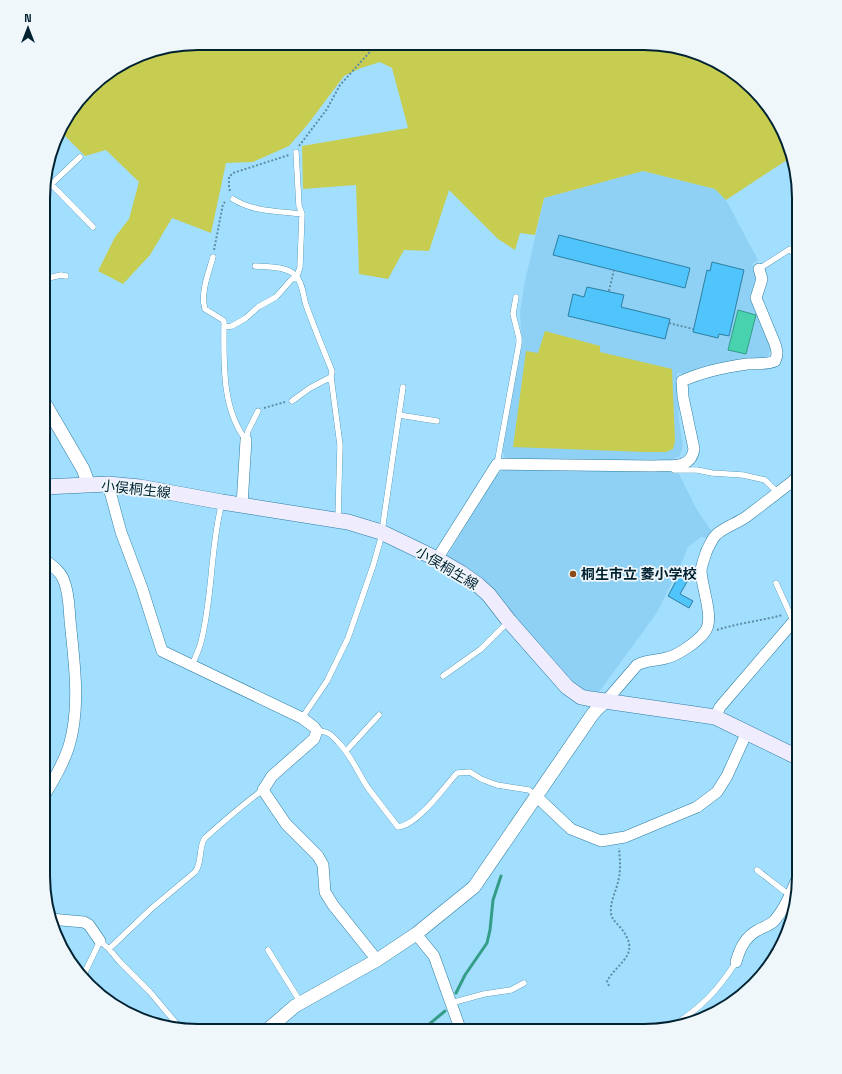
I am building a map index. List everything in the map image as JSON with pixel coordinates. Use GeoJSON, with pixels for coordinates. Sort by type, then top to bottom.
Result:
{"type":"FeatureCollection","features":[{"type":"Feature","properties":{"kind":"main road","name":"小俣桐生線"},"geometry":{"type":"LineString","coordinates":[[50,487],[108,484],[140,487],[222,502],[338,520],[381,532],[437,559],[461,573],[484,590],[567,687],[581,697],[606,702],[715,717],[792,754]]}},
{"type":"Feature","properties":{"kind":"street"},"geometry":{"type":"LineString","coordinates":[[437,559],[497,464],[653,466],[687,463],[693,456],[694,448],[682,381],[726,367],[752,363],[769,364],[775,361],[777,357],[777,350],[756,298],[762,279],[759,269]]}},
{"type":"Feature","properties":{"kind":"street"},"geometry":{"type":"LineString","coordinates":[[50,412],[83,469],[89,485]]}},
{"type":"Feature","properties":{"kind":"street"},"geometry":{"type":"LineString","coordinates":[[242,505],[246,440]]}},
{"type":"Feature","properties":{"kind":"street"},"geometry":{"type":"LineString","coordinates":[[272,1024],[301,1003],[377,960],[416,934],[474,887],[598,708],[606,702],[637,665],[642,662],[668,658],[698,640],[706,630],[708,613],[701,572],[704,559],[711,542],[716,535],[738,523],[792,483]]}},
{"type":"Feature","properties":{"kind":"street"},"geometry":{"type":"LineString","coordinates":[[108,484],[121,532],[142,588],[162,651],[302,718],[317,731],[314,740],[272,776],[263,790],[286,824],[318,856],[323,865],[325,892],[333,905],[377,960]]}},
{"type":"Feature","properties":{"kind":"street"},"geometry":{"type":"LineString","coordinates":[[50,565],[61,575],[67,590],[74,661],[75,718],[69,746],[57,776],[50,787]]}},
{"type":"Feature","properties":{"kind":"street"},"geometry":{"type":"LineString","coordinates":[[715,717],[720,707],[792,618]]}},
{"type":"Feature","properties":{"kind":"street"},"geometry":{"type":"LineString","coordinates":[[536,796],[571,829],[601,841],[618,839],[697,807],[717,792],[727,776],[747,732]]}},
{"type":"Feature","properties":{"kind":"street"},"geometry":{"type":"LineString","coordinates":[[736,962],[744,941],[757,931],[773,923],[786,904],[791,891]]}},
{"type":"Feature","properties":{"kind":"street"},"geometry":{"type":"LineString","coordinates":[[57,920],[84,922],[89,925],[100,941]]}},
{"type":"Feature","properties":{"kind":"street"},"geometry":{"type":"LineString","coordinates":[[416,934],[434,956],[458,1024]]}},
{"type":"Feature","properties":{"kind":"lane"},"geometry":{"type":"LineString","coordinates":[[224,327],[232,326],[246,318],[258,307],[276,297],[283,291],[291,280],[297,276],[300,267],[302,214],[299,206],[296,152]]}},
{"type":"Feature","properties":{"kind":"lane"},"geometry":{"type":"LineString","coordinates":[[80,157],[51,184],[93,227]]}},
{"type":"Feature","properties":{"kind":"lane"},"geometry":{"type":"LineString","coordinates":[[233,199],[240,204],[257,209],[302,214]]}},
{"type":"Feature","properties":{"kind":"lane"},"geometry":{"type":"LineString","coordinates":[[759,269],[790,249],[792,251]]}},
{"type":"Feature","properties":{"kind":"lane"},"geometry":{"type":"LineString","coordinates":[[213,257],[203,298],[204,305],[205,308],[223,320],[224,363],[227,388],[233,416],[246,440]]}},
{"type":"Feature","properties":{"kind":"lane"},"geometry":{"type":"LineString","coordinates":[[255,266],[282,269],[297,276],[300,281],[306,305],[332,371],[331,377],[340,445],[338,520]]}},
{"type":"Feature","properties":{"kind":"lane"},"geometry":{"type":"LineString","coordinates":[[50,278],[61,275],[66,276]]}},
{"type":"Feature","properties":{"kind":"lane"},"geometry":{"type":"LineString","coordinates":[[497,464],[519,344],[513,314],[516,297]]}},
{"type":"Feature","properties":{"kind":"lane"},"geometry":{"type":"LineString","coordinates":[[292,401],[310,388],[331,377]]}},
{"type":"Feature","properties":{"kind":"lane"},"geometry":{"type":"LineString","coordinates":[[302,718],[327,681],[348,638],[373,566],[381,532],[403,387]]}},
{"type":"Feature","properties":{"kind":"lane"},"geometry":{"type":"LineString","coordinates":[[246,440],[248,431],[258,411]]}},
{"type":"Feature","properties":{"kind":"lane"},"geometry":{"type":"LineString","coordinates":[[399,415],[437,421]]}},
{"type":"Feature","properties":{"kind":"lane"},"geometry":{"type":"LineString","coordinates":[[653,466],[670,470],[697,470],[712,473],[744,475],[765,480],[778,493]]}},
{"type":"Feature","properties":{"kind":"lane"},"geometry":{"type":"LineString","coordinates":[[192,665],[201,644],[208,606],[219,512],[222,502]]}},
{"type":"Feature","properties":{"kind":"lane"},"geometry":{"type":"LineString","coordinates":[[776,583],[792,612]]}},
{"type":"Feature","properties":{"kind":"lane"},"geometry":{"type":"LineString","coordinates":[[443,676],[481,649],[509,621]]}},
{"type":"Feature","properties":{"kind":"lane"},"geometry":{"type":"LineString","coordinates":[[346,751],[379,715]]}},
{"type":"Feature","properties":{"kind":"lane"},"geometry":{"type":"LineString","coordinates":[[317,731],[327,732],[346,751],[369,788],[398,827],[402,827],[423,812],[457,773],[470,772],[481,779],[497,785],[529,790],[536,796]]}},
{"type":"Feature","properties":{"kind":"lane"},"geometry":{"type":"LineString","coordinates":[[109,949],[152,908],[195,872],[198,868],[202,842],[205,838],[231,817],[242,805],[263,790]]}},
{"type":"Feature","properties":{"kind":"lane"},"geometry":{"type":"LineString","coordinates":[[757,870],[790,894]]}},
{"type":"Feature","properties":{"kind":"lane"},"geometry":{"type":"LineString","coordinates":[[86,972],[100,941],[150,992],[175,1022]]}},
{"type":"Feature","properties":{"kind":"lane"},"geometry":{"type":"LineString","coordinates":[[268,950],[301,1003]]}},
{"type":"Feature","properties":{"kind":"lane"},"geometry":{"type":"LineString","coordinates":[[683,1019],[710,997],[729,974],[736,962]]}},
{"type":"Feature","properties":{"kind":"lane"},"geometry":{"type":"LineString","coordinates":[[451,1003],[484,994],[511,990],[524,983]]}},
{"type":"Feature","properties":{"kind":"path"},"geometry":{"type":"LineString","coordinates":[[233,199],[229,188],[229,177],[233,172],[296,152],[300,143],[327,109],[340,85],[372,50]]}},
{"type":"Feature","properties":{"kind":"path"},"geometry":{"type":"LineString","coordinates":[[213,257],[223,204]]}},
{"type":"Feature","properties":{"kind":"path"},"geometry":{"type":"LineString","coordinates":[[609,291],[614,270]]}},
{"type":"Feature","properties":{"kind":"path"},"geometry":{"type":"LineString","coordinates":[[669,323],[693,329]]}},
{"type":"Feature","properties":{"kind":"path"},"geometry":{"type":"LineString","coordinates":[[258,411],[292,401]]}},
{"type":"Feature","properties":{"kind":"path"},"geometry":{"type":"LineString","coordinates":[[706,630],[715,630],[734,624],[792,616]]}},
{"type":"Feature","properties":{"kind":"path"},"geometry":{"type":"LineString","coordinates":[[609,986],[607,981],[624,960],[630,947],[625,934],[612,919],[610,911],[620,873],[618,839]]}},
{"type":"Feature","properties":{"kind":"shaded area"},"geometry":{"type":"Polygon","coordinates":[[[653,50],[682,55],[709,65],[726,75],[749,93],[772,124],[781,142],[787,160],[726,200],[715,189],[643,171],[544,198],[535,235],[520,233],[515,250],[498,239],[449,190],[429,251],[404,250],[388,279],[359,274],[356,185],[303,189],[302,146],[408,128],[392,68],[380,62],[361,68],[344,76],[308,124],[289,146],[253,162],[226,163],[211,233],[172,218],[150,255],[123,284],[98,271],[115,237],[129,219],[139,182],[106,150],[85,156],[64,135],[75,116],[93,93],[116,75],[133,65],[160,55],[179,51],[653,50]]]}},
{"type":"Feature","properties":{"kind":"shaded area"},"geometry":{"type":"Polygon","coordinates":[[[643,171],[715,189],[726,200],[758,260],[752,264],[757,277],[771,347],[767,359],[689,374],[677,373],[679,421],[683,445],[680,456],[667,462],[509,460],[505,458],[502,450],[518,358],[522,345],[520,312],[524,286],[544,198],[643,171]]]}},
{"type":"Feature","properties":{"kind":"shaded area"},"geometry":{"type":"Polygon","coordinates":[[[738,310],[756,315],[746,354],[728,350],[738,310]]]}},
{"type":"Feature","properties":{"kind":"shaded area"},"geometry":{"type":"Polygon","coordinates":[[[545,331],[600,346],[600,352],[672,369],[675,441],[673,449],[666,452],[645,452],[513,447],[526,351],[538,353],[545,331]]]}},
{"type":"Feature","properties":{"kind":"shaded area","name":"桐生市立 菱小学校"},"geometry":{"type":"Polygon","coordinates":[[[510,468],[649,469],[678,472],[697,510],[713,533],[708,538],[701,537],[688,547],[680,567],[656,614],[599,692],[585,690],[574,682],[514,615],[450,561],[448,555],[493,478],[503,470],[510,468]]]}},
{"type":"Feature","properties":{"kind":"building"},"geometry":{"type":"Polygon","coordinates":[[[559,235],[690,268],[685,288],[553,255],[559,235]]]}},
{"type":"Feature","properties":{"kind":"building"},"geometry":{"type":"Polygon","coordinates":[[[712,262],[744,270],[729,336],[719,334],[718,338],[693,332],[707,270],[710,271],[712,262]]]}},
{"type":"Feature","properties":{"kind":"building"},"geometry":{"type":"Polygon","coordinates":[[[587,287],[624,295],[621,307],[670,319],[665,339],[568,316],[573,294],[584,297],[587,287]]]}},
{"type":"Feature","properties":{"kind":"building"},"geometry":{"type":"Polygon","coordinates":[[[683,568],[692,573],[680,594],[693,601],[689,608],[668,596],[683,568]]]}},
{"type":"Feature","properties":{"kind":"waterway"},"geometry":{"type":"LineString","coordinates":[[456,993],[465,975],[487,943],[493,900],[501,876]]}},
{"type":"Feature","properties":{"kind":"waterway"},"geometry":{"type":"LineString","coordinates":[[429,1024],[445,1011]]}},
{"type":"Feature","properties":{"kind":"place","name":"桐生市立 菱小学校"},"geometry":{"type":"Point","coordinates":[573,574]}}]}
